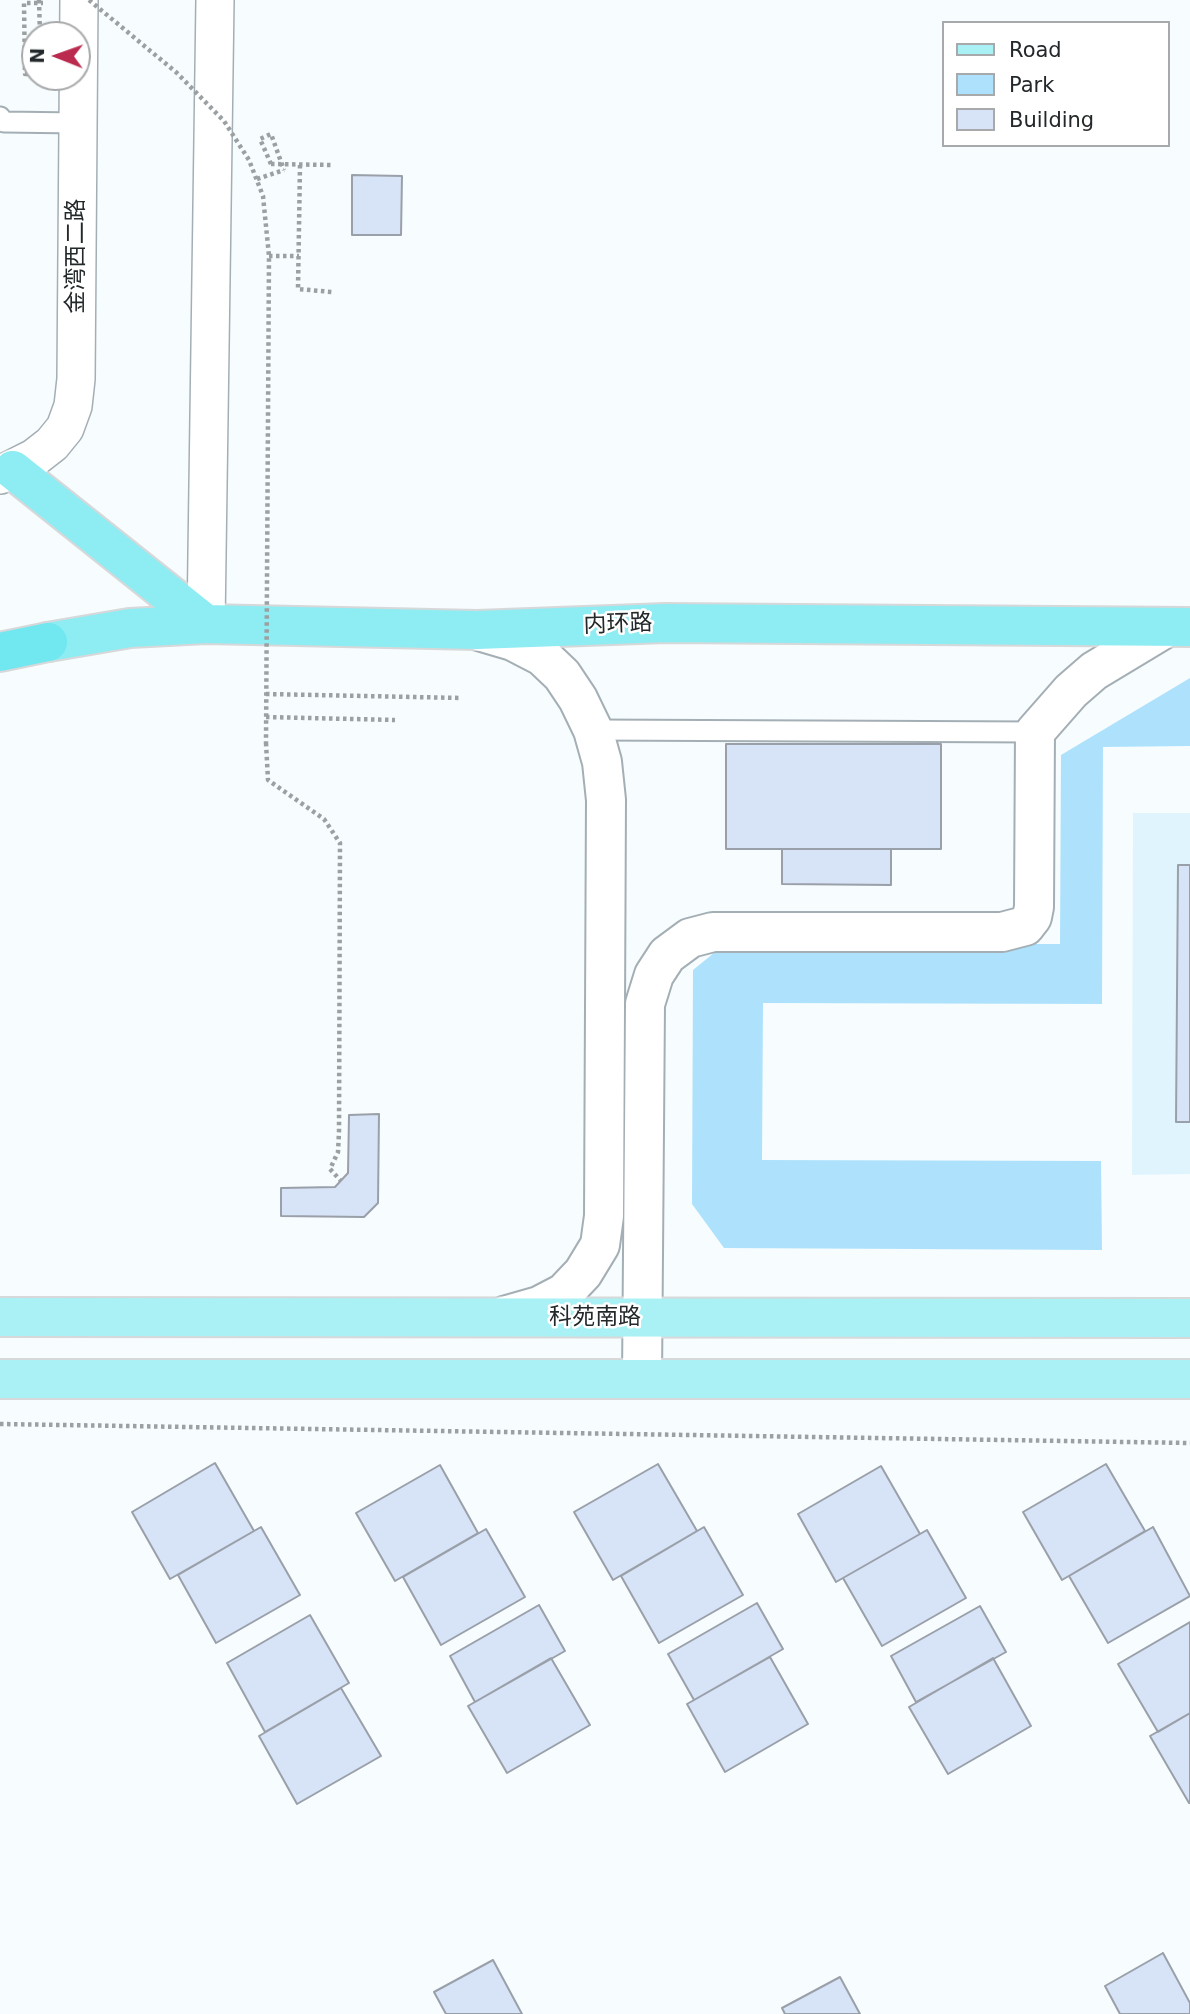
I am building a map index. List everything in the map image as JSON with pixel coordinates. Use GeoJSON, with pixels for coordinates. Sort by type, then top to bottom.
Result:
{"type":"FeatureCollection","features":[{"type":"Feature","properties":{"kind":"highway"},"geometry":{"type":"LineString","coordinates":[[6,472],[206,624]]}},
{"type":"Feature","properties":{"kind":"highway","name":"内环路"},"geometry":{"type":"LineString","coordinates":[[0,652],[131,628],[206,624],[477,630],[666,623],[1178,627]]}},
{"type":"Feature","properties":{"kind":"main road","name":"科苑南路"},"geometry":{"type":"LineString","coordinates":[[0,1317],[1190,1318]]}},
{"type":"Feature","properties":{"kind":"main road"},"geometry":{"type":"LineString","coordinates":[[0,1379],[1190,1379]]}},
{"type":"Feature","properties":{"kind":"street"},"geometry":{"type":"LineString","coordinates":[[206,624],[215,0]]}},
{"type":"Feature","properties":{"kind":"street","name":"金湾西二路"},"geometry":{"type":"LineString","coordinates":[[6,472],[52,444],[65,428],[73,406],[76,379],[78,122],[66,2]]}},
{"type":"Feature","properties":{"kind":"street"},"geometry":{"type":"LineString","coordinates":[[642,1379],[645,1004],[654,975],[667,955],[690,938],[713,932],[1002,932],[1025,926],[1032,917],[1034,907],[1035,732],[1071,691],[1094,671],[1178,627]]}},
{"type":"Feature","properties":{"kind":"street"},"geometry":{"type":"LineString","coordinates":[[477,630],[513,641],[542,656],[562,675],[578,699],[593,730],[602,762],[606,800],[604,1216],[600,1245],[583,1273],[564,1293],[539,1306],[498,1318]]}},
{"type":"Feature","properties":{"kind":"lane"},"geometry":{"type":"LineString","coordinates":[[0,117],[4,122],[78,122]]}},
{"type":"Feature","properties":{"kind":"lane"},"geometry":{"type":"LineString","coordinates":[[593,730],[1035,732]]}},
{"type":"Feature","properties":{"kind":"path"},"geometry":{"type":"LineString","coordinates":[[39,0],[40,21]]}},
{"type":"Feature","properties":{"kind":"path"},"geometry":{"type":"LineString","coordinates":[[89,0],[195,90],[238,141],[257,179],[267,215],[268,780],[324,819],[340,843],[339,1132],[338,1152],[330,1169],[341,1181]]}},
{"type":"Feature","properties":{"kind":"path"},"geometry":{"type":"LineString","coordinates":[[24,21],[24,3],[66,2]]}},
{"type":"Feature","properties":{"kind":"path"},"geometry":{"type":"LineString","coordinates":[[257,179],[284,170],[271,134],[260,139],[271,164],[300,165],[332,165]]}},
{"type":"Feature","properties":{"kind":"path"},"geometry":{"type":"LineString","coordinates":[[300,165],[298,289],[332,292]]}},
{"type":"Feature","properties":{"kind":"path"},"geometry":{"type":"LineString","coordinates":[[269,256],[299,256]]}},
{"type":"Feature","properties":{"kind":"path"},"geometry":{"type":"LineString","coordinates":[[266,694],[462,698]]}},
{"type":"Feature","properties":{"kind":"path"},"geometry":{"type":"LineString","coordinates":[[266,717],[395,720]]}},
{"type":"Feature","properties":{"kind":"path"},"geometry":{"type":"LineString","coordinates":[[0,1424],[1190,1443]]}},
{"type":"Feature","properties":{"kind":"shaded area"},"geometry":{"type":"Polygon","coordinates":[[[1133,813],[1190,813],[1190,1174],[1132,1175],[1133,813]]]}},
{"type":"Feature","properties":{"kind":"green space"},"geometry":{"type":"Polygon","coordinates":[[[1190,678],[1190,746],[1103,747],[1102,1004],[763,1003],[762,1160],[1101,1161],[1102,1250],[724,1248],[692,1204],[693,970],[725,944],[1060,944],[1061,755],[1190,678]]]}},
{"type":"Feature","properties":{"kind":"building"},"geometry":{"type":"Polygon","coordinates":[[[352,175],[402,176],[401,235],[352,235],[352,175]]]}},
{"type":"Feature","properties":{"kind":"building"},"geometry":{"type":"Polygon","coordinates":[[[726,744],[941,744],[941,849],[726,849],[726,744]]]}},
{"type":"Feature","properties":{"kind":"building"},"geometry":{"type":"Polygon","coordinates":[[[782,849],[891,849],[891,885],[782,884],[782,849]]]}},
{"type":"Feature","properties":{"kind":"building"},"geometry":{"type":"Polygon","coordinates":[[[1178,865],[1190,865],[1190,1122],[1176,1122],[1178,865]]]}},
{"type":"Feature","properties":{"kind":"building"},"geometry":{"type":"Polygon","coordinates":[[[379,1114],[378,1203],[364,1217],[281,1216],[281,1188],[335,1187],[348,1173],[349,1115],[379,1114]]]}},
{"type":"Feature","properties":{"kind":"building"},"geometry":{"type":"Polygon","coordinates":[[[215,1463],[254,1531],[170,1579],[132,1512],[215,1463]]]}},
{"type":"Feature","properties":{"kind":"building"},"geometry":{"type":"Polygon","coordinates":[[[658,1464],[697,1531],[613,1580],[574,1512],[658,1464]]]}},
{"type":"Feature","properties":{"kind":"building"},"geometry":{"type":"Polygon","coordinates":[[[1106,1464],[1145,1531],[1062,1580],[1023,1512],[1106,1464]]]}},
{"type":"Feature","properties":{"kind":"building"},"geometry":{"type":"Polygon","coordinates":[[[440,1465],[478,1533],[395,1581],[356,1513],[440,1465]]]}},
{"type":"Feature","properties":{"kind":"building"},"geometry":{"type":"Polygon","coordinates":[[[881,1466],[920,1534],[836,1582],[798,1514],[881,1466]]]}},
{"type":"Feature","properties":{"kind":"building"},"geometry":{"type":"Polygon","coordinates":[[[261,1527],[300,1595],[216,1643],[178,1575],[261,1527]]]}},
{"type":"Feature","properties":{"kind":"building"},"geometry":{"type":"Polygon","coordinates":[[[704,1527],[743,1595],[659,1643],[621,1576],[704,1527]]]}},
{"type":"Feature","properties":{"kind":"building"},"geometry":{"type":"Polygon","coordinates":[[[1153,1527],[1190,1596],[1108,1643],[1069,1576],[1153,1527]]]}},
{"type":"Feature","properties":{"kind":"building"},"geometry":{"type":"Polygon","coordinates":[[[486,1529],[525,1597],[441,1645],[403,1577],[486,1529]]]}},
{"type":"Feature","properties":{"kind":"building"},"geometry":{"type":"Polygon","coordinates":[[[927,1530],[966,1598],[882,1646],[843,1578],[927,1530]]]}},
{"type":"Feature","properties":{"kind":"building"},"geometry":{"type":"Polygon","coordinates":[[[757,1603],[783,1649],[694,1700],[668,1654],[757,1603]]]}},
{"type":"Feature","properties":{"kind":"building"},"geometry":{"type":"Polygon","coordinates":[[[539,1605],[565,1651],[475,1702],[450,1656],[539,1605]]]}},
{"type":"Feature","properties":{"kind":"building"},"geometry":{"type":"Polygon","coordinates":[[[980,1606],[1006,1652],[916,1702],[891,1656],[980,1606]]]}},
{"type":"Feature","properties":{"kind":"building"},"geometry":{"type":"Polygon","coordinates":[[[310,1615],[349,1683],[265,1732],[227,1663],[310,1615]]]}},
{"type":"Feature","properties":{"kind":"building"},"geometry":{"type":"Polygon","coordinates":[[[1190,1622],[1190,1713],[1158,1732],[1118,1664],[1190,1622]]]}},
{"type":"Feature","properties":{"kind":"building"},"geometry":{"type":"Polygon","coordinates":[[[770,1657],[808,1724],[725,1772],[687,1704],[770,1657]]]}},
{"type":"Feature","properties":{"kind":"building"},"geometry":{"type":"Polygon","coordinates":[[[551,1658],[590,1725],[507,1773],[468,1706],[551,1658]]]}},
{"type":"Feature","properties":{"kind":"building"},"geometry":{"type":"Polygon","coordinates":[[[993,1658],[1031,1726],[948,1774],[909,1707],[993,1658]]]}},
{"type":"Feature","properties":{"kind":"building"},"geometry":{"type":"Polygon","coordinates":[[[341,1688],[381,1756],[297,1804],[259,1736],[341,1688]]]}},
{"type":"Feature","properties":{"kind":"building"},"geometry":{"type":"Polygon","coordinates":[[[1190,1713],[1190,1803],[1189,1803],[1150,1736],[1190,1713]]]}},
{"type":"Feature","properties":{"kind":"building"},"geometry":{"type":"Polygon","coordinates":[[[1163,1953],[1190,2003],[1190,2014],[1120,2014],[1105,1986],[1163,1953]]]}},
{"type":"Feature","properties":{"kind":"building"},"geometry":{"type":"Polygon","coordinates":[[[493,1960],[522,2014],[446,2014],[434,1992],[493,1960]]]}},
{"type":"Feature","properties":{"kind":"building"},"geometry":{"type":"Polygon","coordinates":[[[840,1977],[860,2014],[785,2014],[782,2008],[840,1977]]]}}]}
